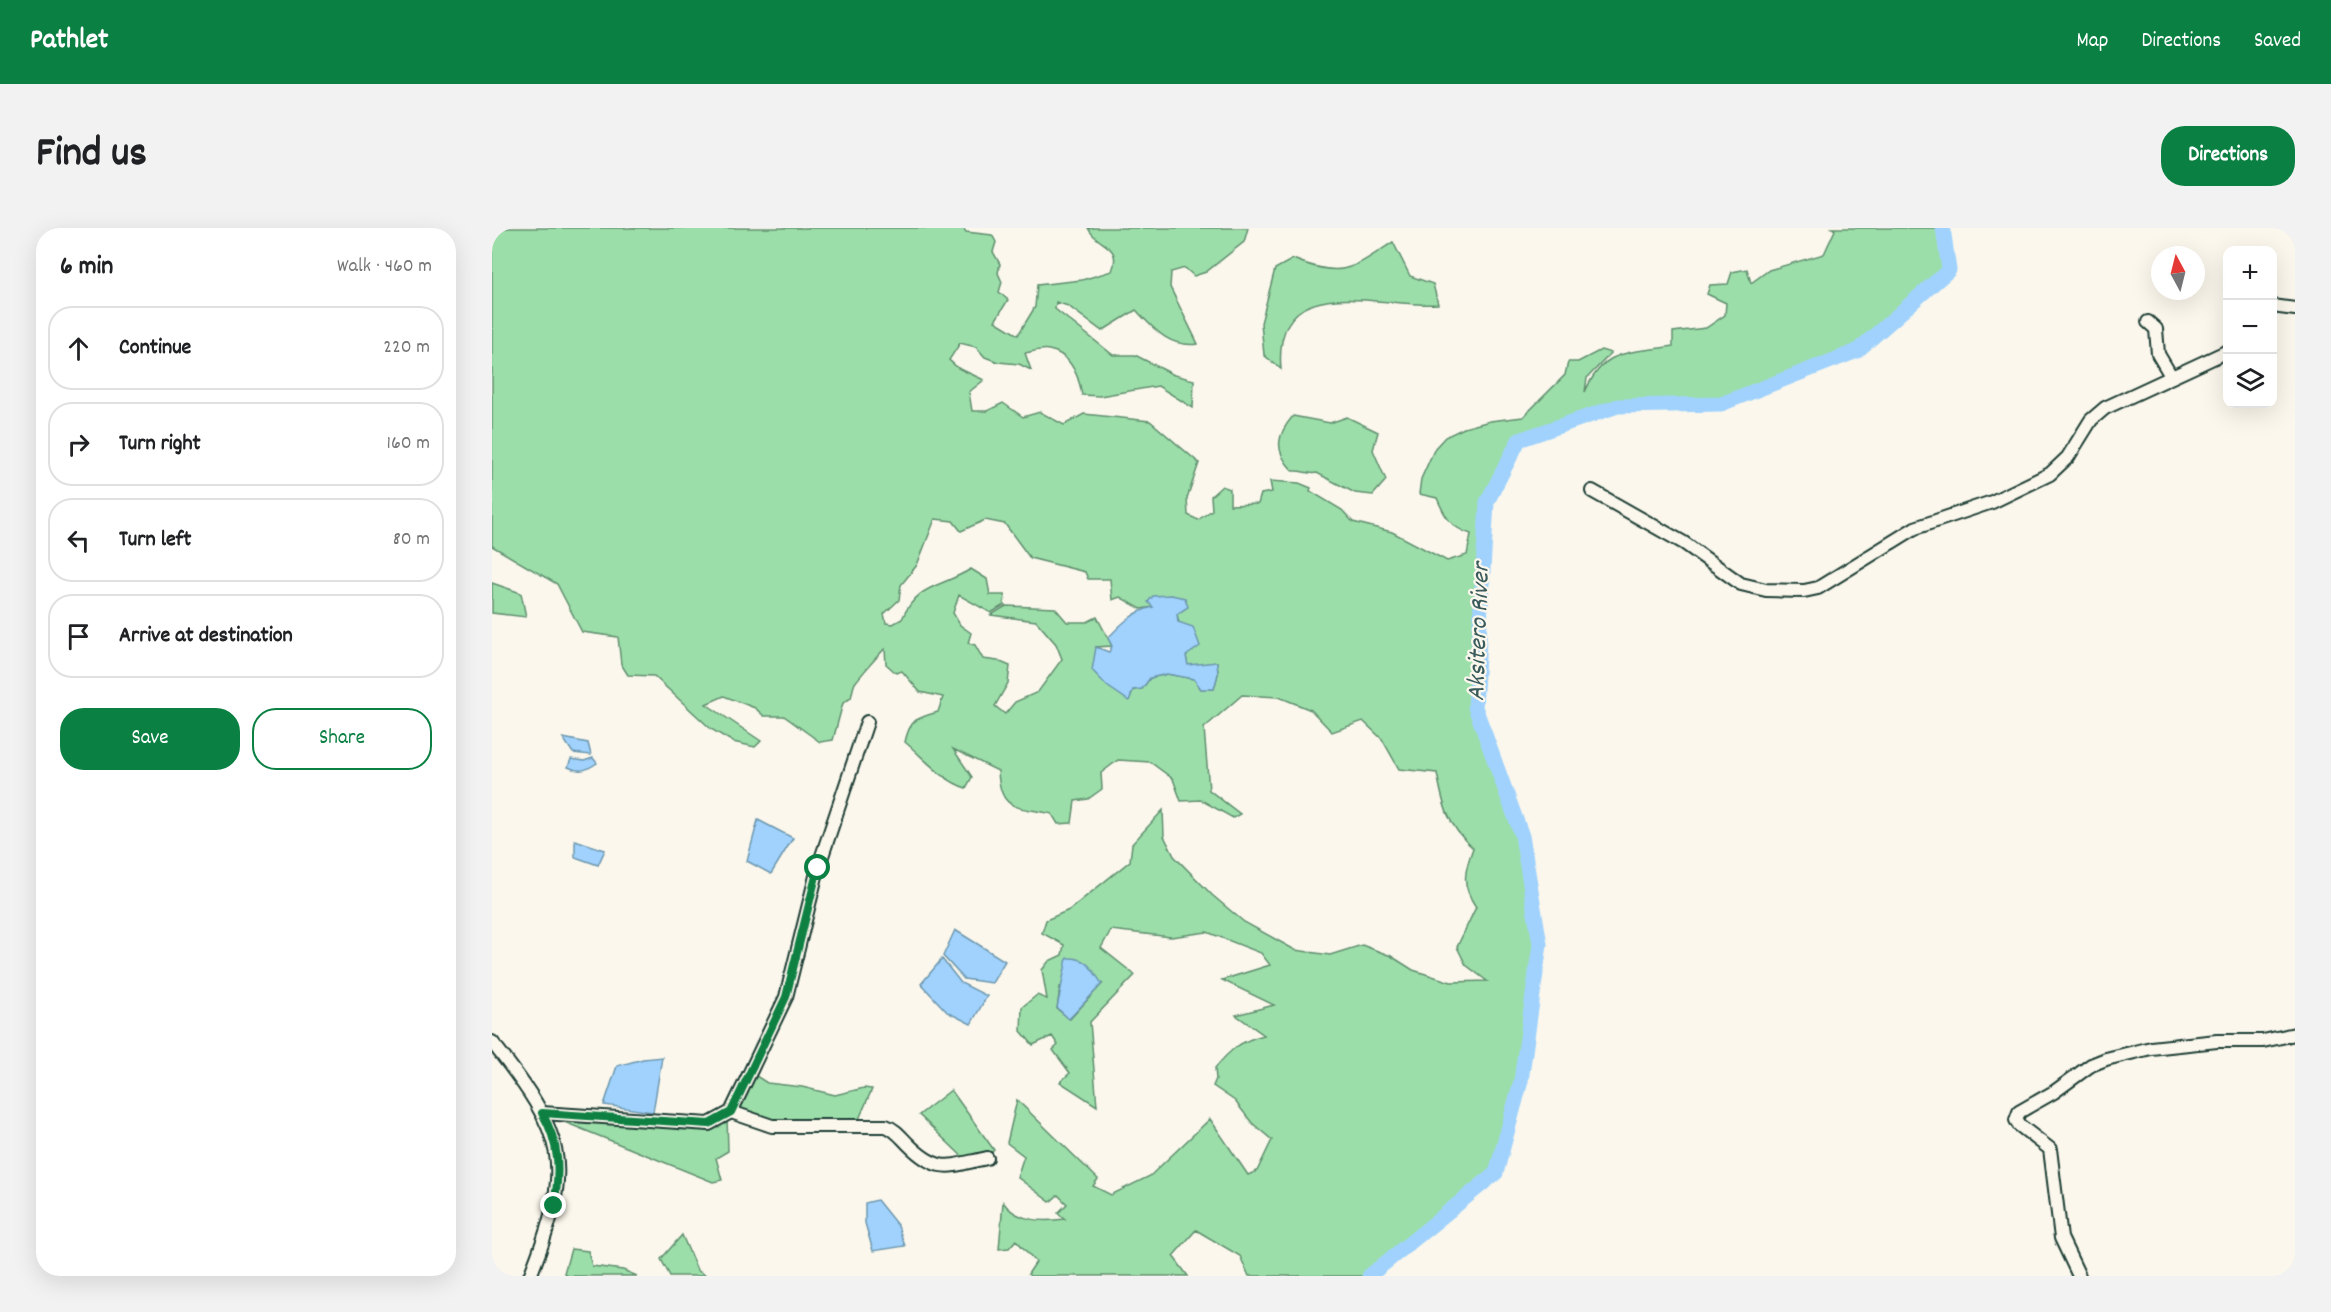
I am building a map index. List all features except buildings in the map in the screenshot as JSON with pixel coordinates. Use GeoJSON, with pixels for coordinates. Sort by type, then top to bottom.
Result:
{"type":"FeatureCollection","features":[{"type":"Feature","properties":{"kind":"street"},"geometry":{"type":"LineString","coordinates":[[2277,307],[2295,309]]}},
{"type":"Feature","properties":{"kind":"street"},"geometry":{"type":"LineString","coordinates":[[2148,322],[2156,328],[2158,354],[2171,376]]}},
{"type":"Feature","properties":{"kind":"street"},"geometry":{"type":"LineString","coordinates":[[1592,492],[1684,543],[1741,584],[1776,591],[1813,589],[1915,528],[1992,502],[2050,474],[2068,457],[2091,420],[2105,408],[2223,353]]}},
{"type":"Feature","properties":{"kind":"street"},"geometry":{"type":"LineString","coordinates":[[542,1113],[709,1124],[731,1112],[790,987],[818,868],[867,722]]}},
{"type":"Feature","properties":{"kind":"street"},"geometry":{"type":"LineString","coordinates":[[2079,1276],[2061,1238],[2050,1149],[2019,1125],[2016,1120],[2019,1112],[2054,1092],[2091,1065],[2106,1059],[2151,1048],[2217,1041],[2263,1041],[2295,1034]]}},
{"type":"Feature","properties":{"kind":"street"},"geometry":{"type":"LineString","coordinates":[[492,1042],[542,1113],[557,1150],[558,1185],[541,1248],[530,1276]]}},
{"type":"Feature","properties":{"kind":"street"},"geometry":{"type":"LineString","coordinates":[[731,1112],[772,1126],[886,1126],[920,1156],[940,1165],[959,1166],[987,1158]]}},
{"type":"Feature","properties":{"kind":"green space"},"geometry":{"type":"Polygon","coordinates":[[[492,228],[963,228],[966,232],[992,235],[996,242],[993,252],[1000,264],[998,273],[1002,282],[999,292],[1008,300],[995,321],[1018,335],[1035,307],[1037,285],[1082,280],[1112,271],[1114,256],[1112,251],[1088,228],[1248,228],[1244,242],[1206,272],[1194,276],[1185,268],[1171,272],[1170,287],[1198,344],[1170,340],[1136,310],[1102,331],[1068,306],[1056,302],[1055,309],[1113,355],[1135,355],[1174,375],[1194,380],[1193,408],[1158,386],[1100,396],[1082,395],[1073,367],[1057,352],[1044,349],[1025,353],[1031,370],[1019,364],[998,362],[985,357],[976,347],[960,343],[949,360],[958,368],[984,380],[969,392],[972,411],[987,411],[1003,403],[1023,417],[1040,412],[1064,425],[1084,414],[1150,421],[1199,463],[1187,498],[1188,515],[1198,520],[1212,510],[1211,496],[1222,486],[1230,489],[1230,505],[1258,504],[1261,494],[1272,492],[1270,481],[1299,483],[1311,488],[1310,491],[1342,510],[1353,522],[1392,532],[1447,561],[1467,555],[1471,534],[1458,529],[1449,521],[1437,498],[1419,494],[1421,479],[1435,448],[1445,437],[1464,428],[1490,421],[1523,417],[1565,375],[1568,362],[1578,362],[1601,350],[1611,353],[1587,378],[1585,392],[1593,377],[1610,359],[1632,352],[1673,346],[1673,332],[1706,328],[1725,315],[1726,303],[1707,294],[1710,285],[1728,284],[1732,272],[1747,269],[1751,283],[1769,270],[1824,254],[1835,230],[1832,228],[1943,228],[1949,270],[1857,351],[1721,404],[1618,406],[1519,440],[1487,502],[1475,707],[1522,836],[1540,944],[1521,1081],[1496,1173],[1365,1276],[1249,1276],[1240,1256],[1196,1230],[1173,1256],[1188,1276],[1030,1276],[1028,1274],[1036,1262],[1016,1240],[1009,1248],[999,1249],[1003,1202],[1016,1214],[1039,1220],[1065,1219],[1058,1213],[1067,1204],[1058,1195],[1050,1202],[1017,1177],[1024,1156],[1007,1143],[1017,1100],[1098,1179],[1093,1186],[1111,1195],[1150,1176],[1210,1119],[1248,1175],[1257,1171],[1272,1140],[1252,1123],[1235,1101],[1213,1086],[1216,1079],[1215,1068],[1236,1047],[1264,1035],[1236,1015],[1274,1005],[1222,980],[1270,965],[1261,953],[1207,932],[1171,937],[1111,930],[1101,948],[1135,975],[1090,1022],[1097,1106],[1060,1082],[1070,1073],[1053,1050],[1058,1045],[1052,1036],[1033,1045],[1021,1031],[1022,1007],[1037,995],[1047,999],[1042,970],[1049,961],[1062,955],[1064,945],[1042,933],[1046,920],[1069,910],[1130,861],[1132,844],[1163,810],[1164,836],[1174,856],[1212,895],[1244,922],[1295,950],[1330,955],[1362,945],[1391,956],[1413,970],[1451,982],[1487,981],[1466,965],[1457,947],[1476,907],[1466,885],[1466,871],[1473,848],[1452,823],[1437,773],[1399,769],[1382,739],[1363,721],[1332,732],[1311,710],[1279,697],[1242,695],[1204,728],[1209,790],[1240,814],[1233,818],[1201,800],[1181,801],[1173,779],[1150,762],[1118,760],[1101,773],[1102,789],[1088,799],[1075,801],[1072,823],[1058,824],[1052,814],[1020,808],[1007,801],[1000,785],[998,771],[953,749],[972,777],[966,788],[942,775],[905,742],[912,724],[920,718],[938,712],[943,697],[920,692],[902,671],[896,673],[886,664],[885,649],[855,683],[851,698],[843,703],[833,740],[820,742],[784,716],[764,716],[755,708],[724,696],[706,704],[761,741],[755,747],[733,742],[711,729],[654,676],[628,675],[621,664],[618,637],[582,632],[557,584],[492,546],[492,228]],[[935,519],[917,565],[901,585],[899,600],[884,614],[886,623],[893,624],[902,619],[908,607],[923,592],[971,569],[987,579],[990,595],[1005,595],[1004,605],[991,613],[959,595],[953,613],[960,625],[971,633],[968,643],[975,645],[983,659],[998,661],[1010,666],[1008,683],[995,706],[1005,714],[1015,702],[1038,692],[1062,659],[1056,644],[1036,621],[991,615],[1006,606],[1055,608],[1067,622],[1087,622],[1097,617],[1112,646],[1096,647],[1129,700],[1133,690],[1142,689],[1150,678],[1167,674],[1194,679],[1201,689],[1214,689],[1218,674],[1217,662],[1188,666],[1177,614],[1153,607],[1141,609],[1120,597],[1112,600],[1110,579],[1088,579],[1085,572],[1030,558],[1005,524],[985,520],[961,531],[953,521],[935,519]],[[1102,984],[1060,987],[1057,1009],[1070,1019],[1102,984]]]}},
{"type":"Feature","properties":{"kind":"green space"},"geometry":{"type":"Polygon","coordinates":[[[1393,242],[1410,276],[1433,284],[1438,304],[1333,300],[1311,305],[1293,317],[1283,337],[1281,369],[1264,355],[1261,323],[1275,269],[1293,259],[1324,269],[1346,268],[1367,259],[1393,242]]]}},
{"type":"Feature","properties":{"kind":"green space"},"geometry":{"type":"Polygon","coordinates":[[[1293,416],[1330,423],[1347,417],[1378,432],[1373,450],[1386,480],[1373,495],[1355,493],[1317,473],[1293,471],[1283,457],[1280,444],[1283,430],[1293,416]]]}},
{"type":"Feature","properties":{"kind":"green space"},"geometry":{"type":"Polygon","coordinates":[[[492,583],[521,593],[526,617],[492,613],[492,583]]]}},
{"type":"Feature","properties":{"kind":"green space"},"geometry":{"type":"Polygon","coordinates":[[[752,1069],[756,1076],[767,1083],[802,1087],[835,1095],[864,1088],[872,1089],[856,1126],[772,1126],[731,1112],[752,1069]]]}},
{"type":"Feature","properties":{"kind":"green space"},"geometry":{"type":"Polygon","coordinates":[[[951,1090],[994,1150],[987,1158],[969,1163],[919,1115],[951,1090]]]}},
{"type":"Feature","properties":{"kind":"green space"},"geometry":{"type":"Polygon","coordinates":[[[542,1113],[709,1124],[727,1116],[728,1151],[716,1158],[722,1180],[713,1182],[542,1113]]]}},
{"type":"Feature","properties":{"kind":"green space"},"geometry":{"type":"Polygon","coordinates":[[[682,1235],[697,1270],[706,1276],[670,1276],[661,1259],[682,1235]]]}},
{"type":"Feature","properties":{"kind":"green space"},"geometry":{"type":"Polygon","coordinates":[[[571,1249],[588,1251],[592,1266],[623,1270],[637,1276],[568,1276],[564,1273],[571,1249]]]}},
{"type":"Feature","properties":{"kind":"water"},"geometry":{"type":"Polygon","coordinates":[[[1171,595],[1185,598],[1188,607],[1177,614],[1178,622],[1193,627],[1200,646],[1186,656],[1188,665],[1217,662],[1218,674],[1214,689],[1201,689],[1194,679],[1167,674],[1150,678],[1142,689],[1133,690],[1129,701],[1107,686],[1092,670],[1096,647],[1109,652],[1112,646],[1108,638],[1123,623],[1134,615],[1153,607],[1148,602],[1153,596],[1171,595]]]}},
{"type":"Feature","properties":{"kind":"water"},"geometry":{"type":"Polygon","coordinates":[[[563,738],[588,743],[591,755],[573,753],[563,738]]]}},
{"type":"Feature","properties":{"kind":"water"},"geometry":{"type":"Polygon","coordinates":[[[593,758],[597,763],[587,769],[576,770],[568,767],[571,759],[584,761],[593,758]]]}},
{"type":"Feature","properties":{"kind":"water"},"geometry":{"type":"Polygon","coordinates":[[[758,820],[793,838],[771,874],[747,861],[758,820]]]}},
{"type":"Feature","properties":{"kind":"water"},"geometry":{"type":"Polygon","coordinates":[[[575,840],[605,850],[598,865],[575,857],[575,840]]]}},
{"type":"Feature","properties":{"kind":"water"},"geometry":{"type":"Polygon","coordinates":[[[955,930],[1005,961],[992,983],[964,979],[943,956],[955,930]]]}},
{"type":"Feature","properties":{"kind":"water"},"geometry":{"type":"Polygon","coordinates":[[[1067,958],[1084,962],[1102,984],[1069,1019],[1057,1008],[1067,958]]]}},
{"type":"Feature","properties":{"kind":"water"},"geometry":{"type":"Polygon","coordinates":[[[942,959],[961,983],[987,996],[971,1024],[947,1012],[921,984],[942,959]]]}},
{"type":"Feature","properties":{"kind":"water"},"geometry":{"type":"Polygon","coordinates":[[[662,1057],[653,1112],[604,1105],[617,1066],[662,1057]]]}},
{"type":"Feature","properties":{"kind":"water"},"geometry":{"type":"Polygon","coordinates":[[[877,1200],[898,1226],[905,1246],[873,1251],[865,1223],[865,1203],[877,1200]]]}},
{"type":"Feature","properties":{"kind":"waterway","name":"Aksitero River"},"geometry":{"type":"LineString","coordinates":[[1369,1276],[1496,1173],[1521,1081],[1540,944],[1522,836],[1475,707],[1487,502],[1519,440],[1618,406],[1721,404],[1857,351],[1949,270],[1943,228]]}},
{"type":"Feature","properties":{"kind":"route"},"geometry":{"type":"LineString","coordinates":[[554,1206],[559,1163],[554,1137],[542,1113],[709,1124],[731,1112],[790,987],[818,868]]}}]}
